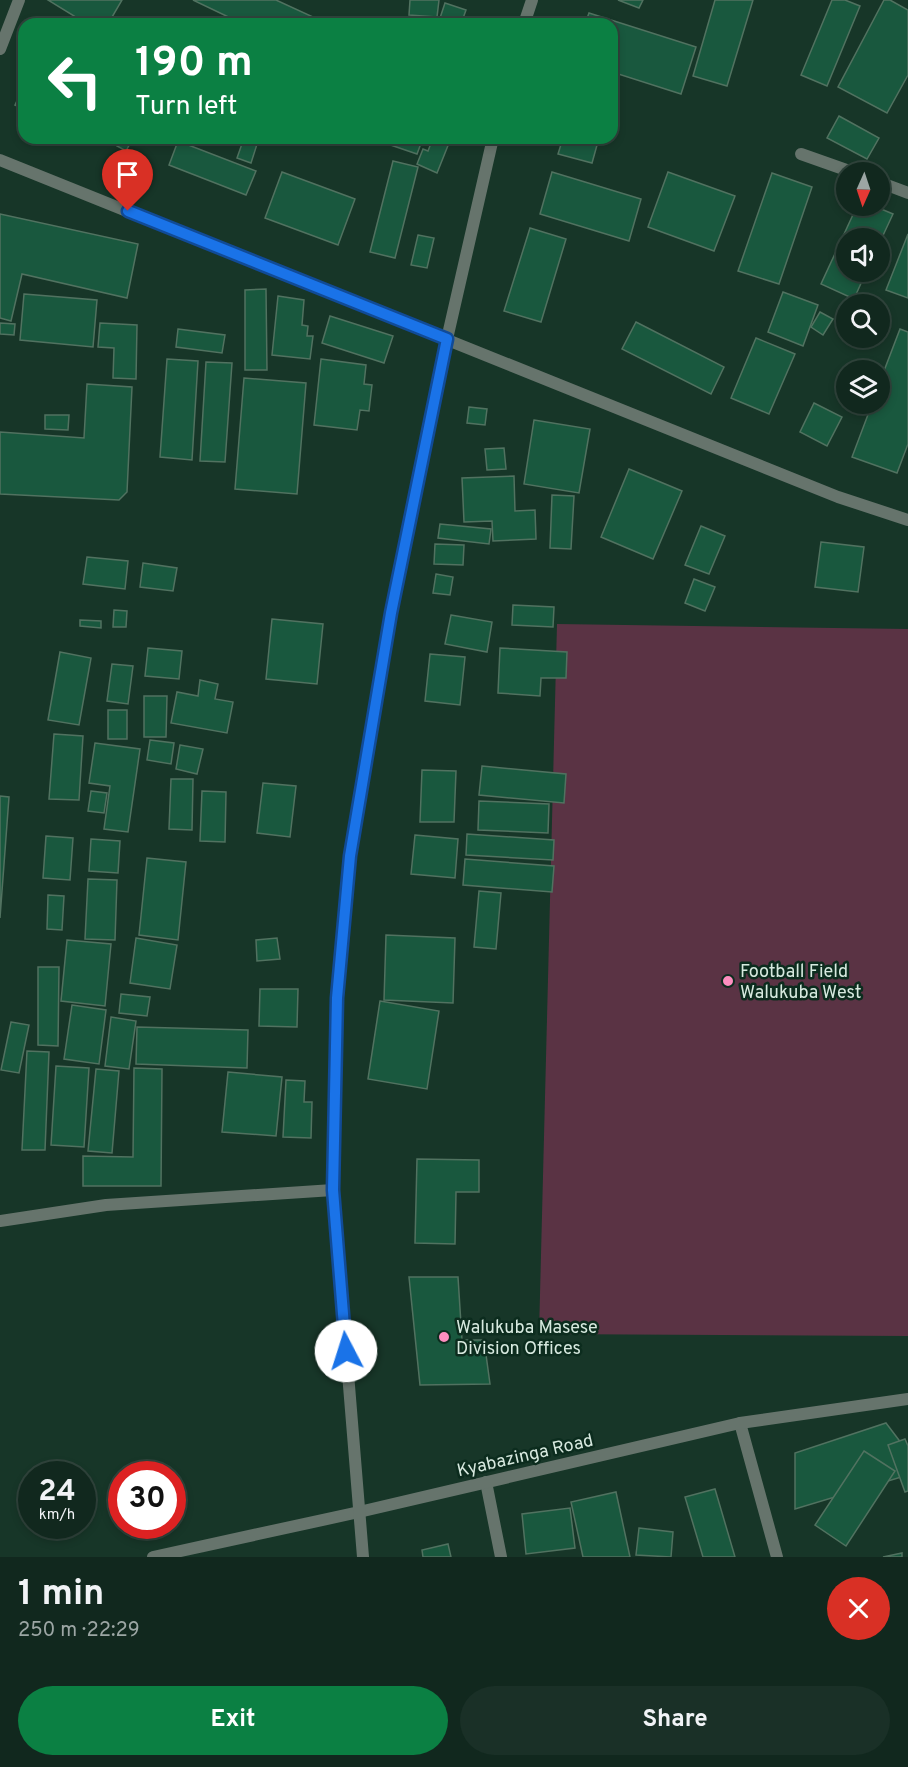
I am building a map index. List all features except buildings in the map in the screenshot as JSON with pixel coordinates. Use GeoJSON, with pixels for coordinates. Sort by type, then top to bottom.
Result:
{"type":"FeatureCollection","features":[{"type":"Feature","properties":{"kind":"street"},"geometry":{"type":"LineString","coordinates":[[0,49],[19,0]]}},
{"type":"Feature","properties":{"kind":"street"},"geometry":{"type":"LineString","coordinates":[[526,18],[532,0]]}},
{"type":"Feature","properties":{"kind":"street"},"geometry":{"type":"LineString","coordinates":[[363,1557],[333,1190],[337,998],[350,856],[391,613],[447,339],[492,144]]}},
{"type":"Feature","properties":{"kind":"street"},"geometry":{"type":"LineString","coordinates":[[801,154],[836,166]]}},
{"type":"Feature","properties":{"kind":"street"},"geometry":{"type":"LineString","coordinates":[[0,160],[837,497],[908,520]]}},
{"type":"Feature","properties":{"kind":"street"},"geometry":{"type":"LineString","coordinates":[[890,186],[908,193]]}},
{"type":"Feature","properties":{"kind":"street"},"geometry":{"type":"LineString","coordinates":[[0,1221],[106,1205],[333,1190]]}},
{"type":"Feature","properties":{"kind":"street","name":"Kyabazinga Road"},"geometry":{"type":"LineString","coordinates":[[153,1557],[359,1512],[740,1423],[908,1399]]}},
{"type":"Feature","properties":{"kind":"street"},"geometry":{"type":"LineString","coordinates":[[740,1423],[777,1557]]}},
{"type":"Feature","properties":{"kind":"street"},"geometry":{"type":"LineString","coordinates":[[486,1482],[501,1557]]}},
{"type":"Feature","properties":{"kind":"shaded area","name":"Football Field Walukuba West"},"geometry":{"type":"Polygon","coordinates":[[[557,624],[908,629],[908,1336],[539,1334],[557,624]]]}},
{"type":"Feature","properties":{"kind":"place","name":"Football Field Walukuba West"},"geometry":{"type":"Point","coordinates":[728,981]}},
{"type":"Feature","properties":{"kind":"place","name":"Walukuba Masese Division Offices"},"geometry":{"type":"Point","coordinates":[444,1337]}},
{"type":"Feature","properties":{"kind":"route"},"geometry":{"type":"LineString","coordinates":[[128,211],[447,339],[391,613],[350,856],[337,998],[333,1190],[346,1351]]}}]}
